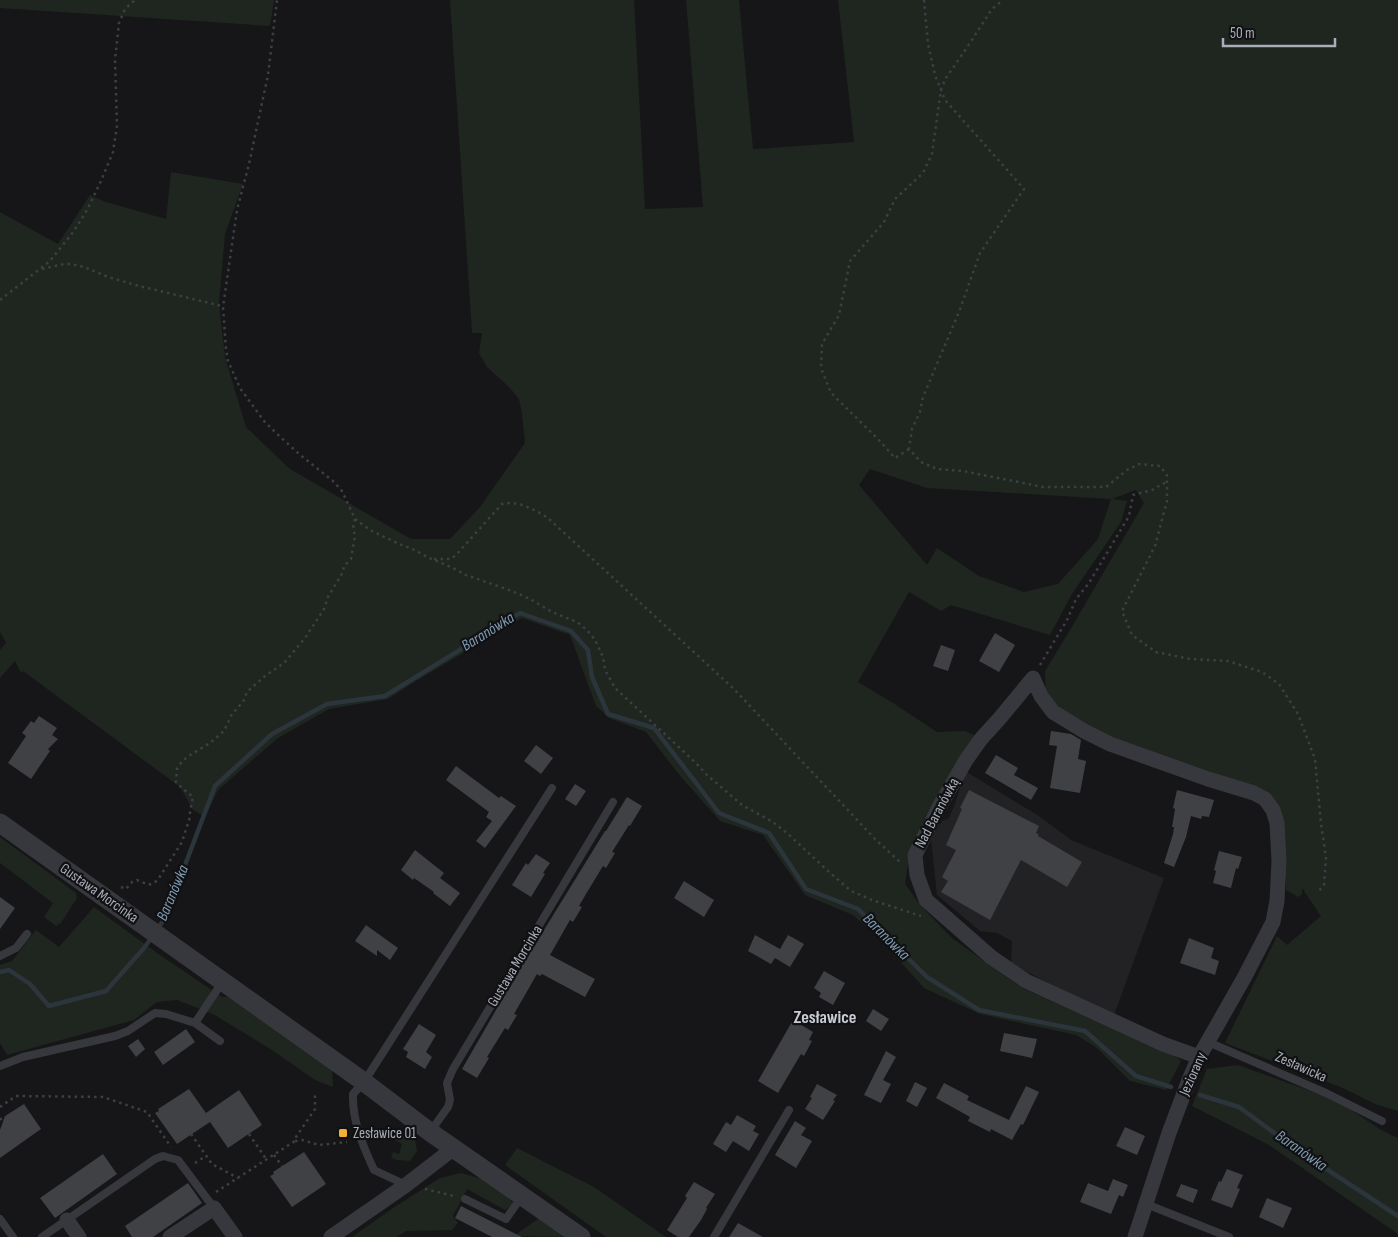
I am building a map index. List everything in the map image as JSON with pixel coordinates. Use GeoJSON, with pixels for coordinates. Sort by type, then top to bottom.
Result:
{"type":"FeatureCollection","features":[{"type":"Feature","properties":{"kind":"street","name":"Nad Baranówką"},"geometry":{"type":"LineString","coordinates":[[1033,678],[981,739],[966,760],[915,854],[917,875],[926,900],[991,957],[1026,981],[1163,1044],[1199,1057]]}},
{"type":"Feature","properties":{"kind":"street","name":"Jeziorany"},"geometry":{"type":"LineString","coordinates":[[1033,678],[1041,696],[1053,712],[1110,744],[1208,779],[1254,793],[1265,799],[1273,810],[1277,823],[1277,901],[1273,922],[1199,1057],[1177,1110],[1135,1237]]}},
{"type":"Feature","properties":{"kind":"street","name":"Gustawa Morcinka"},"geometry":{"type":"LineString","coordinates":[[0,823],[364,1082],[430,1132],[581,1237]]}},
{"type":"Feature","properties":{"kind":"street"},"geometry":{"type":"LineString","coordinates":[[331,1237],[413,1186],[454,1148]]}},
{"type":"Feature","properties":{"kind":"street"},"geometry":{"type":"LineString","coordinates":[[170,1237],[210,1203],[235,1237]]}},
{"type":"Feature","properties":{"kind":"street"},"geometry":{"type":"LineString","coordinates":[[67,1220],[79,1237]]}},
{"type":"Feature","properties":{"kind":"lane"},"geometry":{"type":"LineString","coordinates":[[413,1186],[374,1170],[361,1142],[353,1094],[364,1082],[552,788]]}},
{"type":"Feature","properties":{"kind":"lane","name":"Gustawa Morcinka"},"geometry":{"type":"LineString","coordinates":[[430,1132],[448,1107],[450,1100],[447,1083],[453,1069],[613,802]]}},
{"type":"Feature","properties":{"kind":"lane"},"geometry":{"type":"LineString","coordinates":[[0,956],[16,948],[27,934]]}},
{"type":"Feature","properties":{"kind":"lane"},"geometry":{"type":"LineString","coordinates":[[195,1024],[223,981]]}},
{"type":"Feature","properties":{"kind":"lane"},"geometry":{"type":"LineString","coordinates":[[0,1066],[23,1057],[115,1036],[156,1013],[166,1014],[195,1024],[220,1041]]}},
{"type":"Feature","properties":{"kind":"lane","name":"Zesławicka"},"geometry":{"type":"LineString","coordinates":[[1208,1042],[1326,1093],[1382,1121]]}},
{"type":"Feature","properties":{"kind":"lane"},"geometry":{"type":"LineString","coordinates":[[714,1237],[789,1110]]}},
{"type":"Feature","properties":{"kind":"lane"},"geometry":{"type":"LineString","coordinates":[[42,1237],[155,1159],[163,1156],[178,1160],[210,1203]]}},
{"type":"Feature","properties":{"kind":"lane"},"geometry":{"type":"LineString","coordinates":[[465,1199],[506,1219],[522,1196]]}},
{"type":"Feature","properties":{"kind":"lane"},"geometry":{"type":"LineString","coordinates":[[1146,1204],[1229,1237]]}},
{"type":"Feature","properties":{"kind":"lane"},"geometry":{"type":"LineString","coordinates":[[0,1219],[12,1237]]}},
{"type":"Feature","properties":{"kind":"path"},"geometry":{"type":"LineString","coordinates":[[0,300],[50,261],[74,231],[102,181],[113,152],[117,126],[116,60],[119,23],[125,9],[135,0]]}},
{"type":"Feature","properties":{"kind":"path"},"geometry":{"type":"LineString","coordinates":[[277,0],[268,76],[237,210],[223,306],[228,361],[240,388],[256,410],[275,432],[333,481],[342,491],[355,519],[362,526],[466,575],[500,586],[530,599],[582,626],[595,640],[603,657],[605,670],[614,688],[723,789],[749,809],[773,822],[787,833],[851,891],[872,900],[926,917],[946,918]]}},
{"type":"Feature","properties":{"kind":"path"},"geometry":{"type":"LineString","coordinates":[[924,0],[928,44],[935,75],[940,89],[945,100],[1024,189],[980,253],[959,312],[923,397],[920,412],[912,429],[909,449],[895,458],[830,393],[821,368],[822,344],[839,315],[850,260],[884,222],[895,199],[924,173],[932,154],[940,89],[992,9],[1003,0]]}},
{"type":"Feature","properties":{"kind":"path"},"geometry":{"type":"LineString","coordinates":[[40,269],[71,264],[139,286],[223,306]]}},
{"type":"Feature","properties":{"kind":"path"},"geometry":{"type":"LineString","coordinates":[[909,449],[920,462],[937,469],[963,471],[1043,487],[1106,487],[1139,464],[1160,466],[1167,475],[1167,502],[1155,546],[1122,611],[1132,635],[1156,652],[1190,659],[1228,661],[1262,672],[1279,684],[1298,714],[1314,759],[1326,857],[1324,885],[1317,893]]}},
{"type":"Feature","properties":{"kind":"path"},"geometry":{"type":"LineString","coordinates":[[1033,678],[1067,620],[1076,600],[1129,516],[1133,496],[1152,490],[1166,482]]}},
{"type":"Feature","properties":{"kind":"path"},"geometry":{"type":"LineString","coordinates":[[434,559],[453,558],[502,504],[507,502],[531,508],[548,518],[734,689],[880,844],[917,875]]}},
{"type":"Feature","properties":{"kind":"path"},"geometry":{"type":"LineString","coordinates":[[126,889],[132,882],[137,880],[151,885],[154,884],[182,842],[190,817],[193,797],[176,782],[177,770],[187,757],[210,743],[224,730],[232,714],[243,702],[248,692],[265,676],[284,663],[305,638],[324,609],[328,597],[343,572],[344,566],[351,559],[355,519]]}},
{"type":"Feature","properties":{"kind":"path"},"geometry":{"type":"LineString","coordinates":[[295,1141],[315,1109],[315,1092]]}},
{"type":"Feature","properties":{"kind":"path"},"geometry":{"type":"LineString","coordinates":[[0,1107],[16,1096],[103,1097],[147,1112],[171,1146],[174,1158]]}},
{"type":"Feature","properties":{"kind":"path"},"geometry":{"type":"LineString","coordinates":[[0,1118],[3,1122]]}},
{"type":"Feature","properties":{"kind":"path"},"geometry":{"type":"LineString","coordinates":[[191,1134],[212,1164],[238,1178]]}},
{"type":"Feature","properties":{"kind":"path"},"geometry":{"type":"LineString","coordinates":[[249,1134],[266,1159]]}},
{"type":"Feature","properties":{"kind":"path"},"geometry":{"type":"LineString","coordinates":[[210,1203],[238,1178],[295,1141],[302,1140],[319,1145],[347,1142]]}},
{"type":"Feature","properties":{"kind":"path"},"geometry":{"type":"LineString","coordinates":[[274,1155],[282,1166]]}},
{"type":"Feature","properties":{"kind":"path"},"geometry":{"type":"LineString","coordinates":[[186,1169],[206,1156]]}},
{"type":"Feature","properties":{"kind":"path"},"geometry":{"type":"LineString","coordinates":[[413,1186],[465,1199]]}},
{"type":"Feature","properties":{"kind":"shaded area"},"geometry":{"type":"Polygon","coordinates":[[[0,0],[274,0],[270,26],[0,8],[0,0]]]}},
{"type":"Feature","properties":{"kind":"shaded area"},"geometry":{"type":"Polygon","coordinates":[[[450,0],[634,0],[645,209],[703,207],[686,0],[739,0],[753,149],[854,142],[838,0],[1398,0],[1398,1111],[1375,1104],[1343,1088],[1225,1043],[1277,936],[1287,945],[1321,916],[1302,888],[1302,894],[1298,897],[1286,890],[1280,808],[1113,741],[1064,712],[1046,697],[1045,671],[1144,503],[1136,490],[1112,499],[1127,501],[1121,522],[1072,594],[1050,635],[951,605],[941,611],[909,592],[858,682],[937,732],[965,731],[976,736],[925,817],[910,853],[905,884],[921,906],[952,938],[1022,988],[1173,1054],[1181,1061],[1166,1090],[1130,1081],[1096,1047],[1076,1035],[980,1014],[924,988],[882,941],[853,915],[805,895],[763,835],[720,821],[681,777],[646,732],[609,718],[596,706],[570,635],[522,618],[388,699],[329,709],[278,738],[218,790],[205,817],[193,810],[180,787],[23,671],[21,673],[15,661],[0,678],[0,650],[6,643],[0,632],[0,212],[58,244],[90,195],[106,202],[166,219],[171,172],[243,184],[225,234],[219,304],[225,357],[246,427],[290,469],[411,539],[450,539],[480,507],[525,443],[519,399],[487,367],[479,353],[482,333],[472,333],[450,0]],[[870,469],[859,485],[927,565],[937,548],[979,576],[1024,592],[1058,584],[1098,539],[1111,499],[927,488],[870,469]]]}},
{"type":"Feature","properties":{"kind":"shaded area"},"geometry":{"type":"Polygon","coordinates":[[[965,771],[1039,816],[1071,840],[1164,878],[1113,1018],[1011,963],[1012,941],[997,933],[980,931],[937,895],[931,839],[942,821],[949,818],[965,771]]]}},
{"type":"Feature","properties":{"kind":"shaded area"},"geometry":{"type":"Polygon","coordinates":[[[0,837],[76,893],[77,898],[61,923],[56,926],[44,917],[53,903],[0,863],[0,837]]]}},
{"type":"Feature","properties":{"kind":"shaded area"},"geometry":{"type":"Polygon","coordinates":[[[94,907],[222,997],[234,997],[332,1069],[333,1087],[315,1080],[272,1050],[213,1014],[177,1000],[157,1002],[134,1020],[7,1055],[0,1043],[0,965],[12,961],[36,930],[59,947],[94,907]]]}},
{"type":"Feature","properties":{"kind":"shaded area"},"geometry":{"type":"Polygon","coordinates":[[[1238,1065],[1338,1101],[1381,1130],[1398,1138],[1398,1234],[1269,1145],[1192,1106],[1207,1069],[1238,1065]]]}},
{"type":"Feature","properties":{"kind":"shaded area"},"geometry":{"type":"Polygon","coordinates":[[[397,1129],[415,1140],[417,1151],[410,1161],[391,1158],[393,1152],[399,1154],[402,1144],[395,1140],[397,1129]]]}},
{"type":"Feature","properties":{"kind":"shaded area"},"geometry":{"type":"Polygon","coordinates":[[[517,1148],[594,1187],[666,1237],[606,1237],[505,1165],[517,1148]]]}},
{"type":"Feature","properties":{"kind":"shaded area"},"geometry":{"type":"Polygon","coordinates":[[[461,1173],[483,1179],[511,1198],[512,1205],[505,1210],[467,1189],[453,1216],[458,1223],[452,1230],[406,1231],[397,1237],[352,1237],[440,1178],[461,1173]]]}},
{"type":"Feature","properties":{"kind":"shaded area"},"geometry":{"type":"Polygon","coordinates":[[[539,1218],[565,1237],[514,1236],[539,1218]]]}},
{"type":"Feature","properties":{"kind":"building"},"geometry":{"type":"Polygon","coordinates":[[[995,633],[1015,645],[999,672],[979,661],[995,633]]]}},
{"type":"Feature","properties":{"kind":"building"},"geometry":{"type":"Polygon","coordinates":[[[941,645],[955,650],[948,671],[933,666],[941,645]]]}},
{"type":"Feature","properties":{"kind":"building"},"geometry":{"type":"Polygon","coordinates":[[[39,716],[57,728],[52,735],[58,739],[48,749],[50,751],[31,779],[8,763],[26,736],[22,733],[31,721],[34,723],[39,716]]]}},
{"type":"Feature","properties":{"kind":"building"},"geometry":{"type":"Polygon","coordinates":[[[1051,731],[1071,734],[1081,740],[1078,759],[1086,761],[1080,793],[1050,788],[1057,746],[1049,745],[1051,731]]]}},
{"type":"Feature","properties":{"kind":"building"},"geometry":{"type":"Polygon","coordinates":[[[536,745],[553,758],[541,774],[524,761],[536,745]]]}},
{"type":"Feature","properties":{"kind":"building"},"geometry":{"type":"Polygon","coordinates":[[[996,755],[1018,768],[1014,775],[1038,788],[1031,800],[985,773],[996,755]]]}},
{"type":"Feature","properties":{"kind":"building"},"geometry":{"type":"Polygon","coordinates":[[[456,766],[499,798],[501,796],[516,806],[485,848],[476,841],[492,821],[486,817],[489,812],[446,780],[456,766]]]}},
{"type":"Feature","properties":{"kind":"building"},"geometry":{"type":"Polygon","coordinates":[[[575,784],[586,791],[576,806],[565,799],[575,784]]]}},
{"type":"Feature","properties":{"kind":"building"},"geometry":{"type":"Polygon","coordinates":[[[969,790],[1039,826],[1036,833],[1038,836],[1082,862],[1067,887],[1021,860],[990,920],[941,892],[948,881],[942,877],[956,850],[946,845],[969,790]]]}},
{"type":"Feature","properties":{"kind":"building"},"geometry":{"type":"Polygon","coordinates":[[[1177,790],[1214,800],[1209,817],[1202,816],[1201,819],[1191,816],[1186,837],[1174,867],[1164,863],[1173,834],[1174,827],[1172,827],[1175,809],[1173,808],[1177,790]]]}},
{"type":"Feature","properties":{"kind":"building"},"geometry":{"type":"Polygon","coordinates":[[[627,797],[642,806],[612,852],[615,853],[606,868],[603,866],[586,894],[579,906],[582,907],[573,922],[570,920],[550,955],[595,979],[585,997],[542,974],[540,976],[537,974],[514,1014],[517,1015],[508,1030],[505,1028],[487,1057],[489,1058],[477,1078],[462,1069],[515,977],[627,797]]]}},
{"type":"Feature","properties":{"kind":"building"},"geometry":{"type":"Polygon","coordinates":[[[415,850],[444,873],[440,878],[460,893],[450,906],[434,892],[414,878],[413,880],[401,870],[415,850]]]}},
{"type":"Feature","properties":{"kind":"building"},"geometry":{"type":"Polygon","coordinates":[[[1219,851],[1242,857],[1238,869],[1236,868],[1231,888],[1213,883],[1219,851]]]}},
{"type":"Feature","properties":{"kind":"building"},"geometry":{"type":"Polygon","coordinates":[[[536,854],[550,863],[531,897],[512,885],[526,863],[528,865],[536,854]]]}},
{"type":"Feature","properties":{"kind":"building"},"geometry":{"type":"Polygon","coordinates":[[[684,881],[714,900],[704,917],[674,898],[684,881]]]}},
{"type":"Feature","properties":{"kind":"building"},"geometry":{"type":"Polygon","coordinates":[[[0,897],[15,908],[0,929],[0,897]]]}},
{"type":"Feature","properties":{"kind":"building"},"geometry":{"type":"Polygon","coordinates":[[[366,925],[398,948],[390,960],[377,950],[377,956],[355,941],[366,925]]]}},
{"type":"Feature","properties":{"kind":"building"},"geometry":{"type":"Polygon","coordinates":[[[755,935],[780,949],[788,935],[804,944],[790,967],[775,958],[771,964],[748,951],[755,935]]]}},
{"type":"Feature","properties":{"kind":"building"},"geometry":{"type":"Polygon","coordinates":[[[1189,938],[1214,948],[1211,958],[1219,961],[1215,975],[1180,963],[1189,938]]]}},
{"type":"Feature","properties":{"kind":"building"},"geometry":{"type":"Polygon","coordinates":[[[824,971],[845,983],[833,1005],[819,997],[821,993],[814,988],[824,971]]]}},
{"type":"Feature","properties":{"kind":"building"},"geometry":{"type":"Polygon","coordinates":[[[873,1009],[889,1019],[881,1031],[866,1021],[873,1009]]]}},
{"type":"Feature","properties":{"kind":"building"},"geometry":{"type":"Polygon","coordinates":[[[793,1020],[813,1032],[809,1040],[812,1041],[804,1056],[801,1054],[778,1093],[758,1081],[793,1020]]]}},
{"type":"Feature","properties":{"kind":"building"},"geometry":{"type":"Polygon","coordinates":[[[419,1024],[436,1035],[426,1052],[432,1057],[425,1069],[406,1057],[408,1052],[403,1049],[419,1024]]]}},
{"type":"Feature","properties":{"kind":"building"},"geometry":{"type":"Polygon","coordinates":[[[186,1029],[195,1042],[163,1065],[154,1052],[186,1029]]]}},
{"type":"Feature","properties":{"kind":"building"},"geometry":{"type":"Polygon","coordinates":[[[1004,1033],[1037,1039],[1032,1058],[1000,1051],[1004,1033]]]}},
{"type":"Feature","properties":{"kind":"building"},"geometry":{"type":"Polygon","coordinates":[[[138,1039],[145,1049],[136,1057],[128,1046],[138,1039]]]}},
{"type":"Feature","properties":{"kind":"building"},"geometry":{"type":"Polygon","coordinates":[[[886,1051],[896,1057],[883,1080],[891,1084],[881,1103],[864,1095],[886,1051]]]}},
{"type":"Feature","properties":{"kind":"building"},"geometry":{"type":"Polygon","coordinates":[[[915,1082],[927,1088],[917,1107],[906,1101],[915,1082]]]}},
{"type":"Feature","properties":{"kind":"building"},"geometry":{"type":"Polygon","coordinates":[[[944,1083],[969,1096],[967,1100],[1009,1120],[1026,1086],[1039,1092],[1023,1125],[1021,1124],[1012,1140],[991,1129],[990,1132],[968,1121],[970,1117],[936,1098],[944,1083]]]}},
{"type":"Feature","properties":{"kind":"building"},"geometry":{"type":"Polygon","coordinates":[[[817,1084],[837,1095],[823,1120],[805,1109],[812,1098],[810,1097],[817,1084]]]}},
{"type":"Feature","properties":{"kind":"building"},"geometry":{"type":"Polygon","coordinates":[[[189,1089],[206,1113],[239,1090],[262,1125],[228,1148],[210,1122],[177,1144],[155,1113],[159,1111],[158,1109],[189,1089]]]}},
{"type":"Feature","properties":{"kind":"building"},"geometry":{"type":"Polygon","coordinates":[[[24,1104],[41,1129],[0,1158],[0,1130],[5,1116],[24,1104]]]}},
{"type":"Feature","properties":{"kind":"building"},"geometry":{"type":"Polygon","coordinates":[[[737,1115],[756,1126],[753,1131],[759,1134],[749,1151],[733,1141],[726,1152],[713,1144],[726,1122],[731,1125],[737,1115]]]}},
{"type":"Feature","properties":{"kind":"building"},"geometry":{"type":"Polygon","coordinates":[[[795,1121],[806,1128],[801,1135],[812,1141],[796,1168],[775,1155],[795,1121]]]}},
{"type":"Feature","properties":{"kind":"building"},"geometry":{"type":"Polygon","coordinates":[[[1125,1127],[1145,1136],[1137,1155],[1116,1146],[1125,1127]]]}},
{"type":"Feature","properties":{"kind":"building"},"geometry":{"type":"Polygon","coordinates":[[[304,1152],[326,1184],[292,1207],[270,1176],[274,1174],[273,1172],[304,1152]]]}},
{"type":"Feature","properties":{"kind":"building"},"geometry":{"type":"Polygon","coordinates":[[[103,1154],[117,1174],[55,1218],[40,1198],[103,1154]]]}},
{"type":"Feature","properties":{"kind":"building"},"geometry":{"type":"Polygon","coordinates":[[[1227,1169],[1243,1175],[1237,1188],[1240,1189],[1232,1208],[1211,1200],[1219,1181],[1221,1182],[1227,1169]]]}},
{"type":"Feature","properties":{"kind":"building"},"geometry":{"type":"Polygon","coordinates":[[[1113,1179],[1128,1185],[1123,1197],[1119,1195],[1111,1214],[1080,1202],[1088,1183],[1108,1191],[1113,1179]]]}},
{"type":"Feature","properties":{"kind":"building"},"geometry":{"type":"Polygon","coordinates":[[[694,1182],[715,1194],[689,1237],[678,1237],[667,1230],[687,1198],[685,1196],[694,1182]]]}},
{"type":"Feature","properties":{"kind":"building"},"geometry":{"type":"Polygon","coordinates":[[[188,1183],[202,1203],[153,1237],[132,1237],[125,1226],[188,1183]]]}},
{"type":"Feature","properties":{"kind":"building"},"geometry":{"type":"Polygon","coordinates":[[[1181,1184],[1198,1190],[1193,1203],[1176,1196],[1181,1184]]]}},
{"type":"Feature","properties":{"kind":"building"},"geometry":{"type":"Polygon","coordinates":[[[1267,1198],[1292,1208],[1283,1228],[1259,1217],[1267,1198]]]}},
{"type":"Feature","properties":{"kind":"building"},"geometry":{"type":"Polygon","coordinates":[[[461,1206],[522,1237],[492,1237],[455,1218],[461,1206]]]}},
{"type":"Feature","properties":{"kind":"building"},"geometry":{"type":"Polygon","coordinates":[[[738,1223],[763,1237],[729,1237],[738,1223]]]}},
{"type":"Feature","properties":{"kind":"waterway","name":"Baranówka"},"geometry":{"type":"LineString","coordinates":[[158,928],[165,918],[215,786],[272,734],[327,704],[385,696],[520,613],[571,631],[588,650],[592,677],[608,714],[654,728],[719,813],[769,833],[806,889],[858,909],[927,977],[979,1010],[1085,1031],[1136,1076],[1171,1087]]}},
{"type":"Feature","properties":{"kind":"waterway","name":"Baranówka"},"geometry":{"type":"LineString","coordinates":[[0,972],[9,970],[30,984],[49,1006],[106,991],[152,937]]}},
{"type":"Feature","properties":{"kind":"waterway","name":"Baranówka"},"geometry":{"type":"LineString","coordinates":[[1200,1095],[1239,1107],[1299,1151],[1398,1216]]}},
{"type":"Feature","properties":{"kind":"place","name":"Zesławice 01"},"geometry":{"type":"Point","coordinates":[343,1133]}},
{"type":"Feature","properties":{"kind":"district","name":"Zesławice"},"geometry":{"type":"Point","coordinates":[825,1017]}}]}
